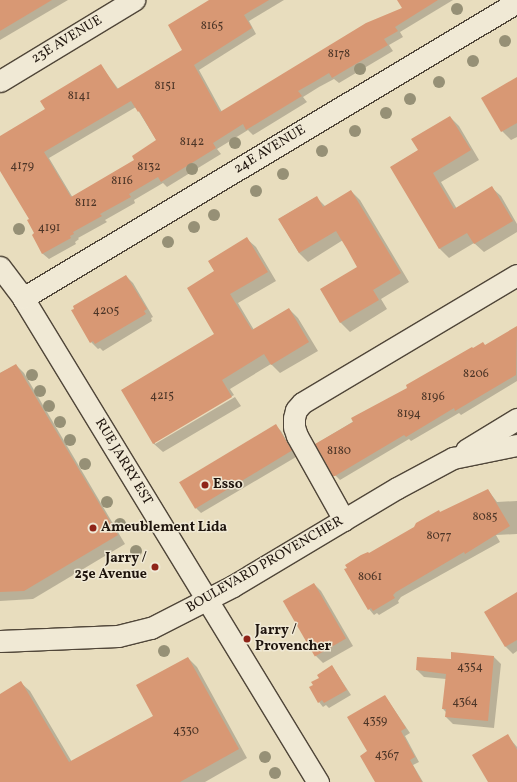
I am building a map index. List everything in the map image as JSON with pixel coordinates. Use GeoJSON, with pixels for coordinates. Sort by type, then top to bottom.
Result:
{"type":"FeatureCollection","features":[{"type":"Feature","properties":{"kind":"street","name":"23E AVENUE"},"geometry":{"type":"LineString","coordinates":[[0,81],[134,0]]}},
{"type":"Feature","properties":{"kind":"street","name":"24E AVENUE"},"geometry":{"type":"LineString","coordinates":[[23,298],[517,2]]}},
{"type":"Feature","properties":{"kind":"street","name":"RUE JARRY EST"},"geometry":{"type":"LineString","coordinates":[[0,267],[23,298],[318,782]]}},
{"type":"Feature","properties":{"kind":"street"},"geometry":{"type":"LineString","coordinates":[[344,520],[297,436],[294,427],[296,410],[302,403],[517,275]]}},
{"type":"Feature","properties":{"kind":"street"},"geometry":{"type":"LineString","coordinates":[[453,458],[517,419]]}},
{"type":"Feature","properties":{"kind":"street","name":"BOULEVARD PROVENCHER"},"geometry":{"type":"LineString","coordinates":[[0,641],[83,638],[134,633],[151,628],[233,586],[397,488],[453,458],[517,445]]}},
{"type":"Feature","properties":{"kind":"building"},"geometry":{"type":"Polygon","coordinates":[[[0,0],[52,0],[0,31],[0,0]]]}},
{"type":"Feature","properties":{"kind":"building"},"geometry":{"type":"Polygon","coordinates":[[[209,0],[269,0],[244,15],[252,28],[194,65],[220,112],[366,23],[402,8],[397,0],[438,0],[395,27],[398,31],[384,39],[388,45],[332,78],[329,73],[298,91],[302,96],[246,130],[243,124],[213,143],[216,148],[161,182],[158,177],[129,194],[131,197],[100,214],[102,216],[73,232],[74,234],[70,236],[71,238],[42,254],[32,235],[34,233],[27,220],[29,219],[0,171],[0,136],[45,109],[40,101],[101,64],[117,89],[182,50],[168,25],[209,0]],[[131,101],[44,152],[71,197],[134,160],[132,156],[156,140],[139,111],[138,112],[131,101]]]}},
{"type":"Feature","properties":{"kind":"building"},"geometry":{"type":"Polygon","coordinates":[[[517,77],[517,123],[501,132],[481,98],[517,77]]]}},
{"type":"Feature","properties":{"kind":"building"},"geometry":{"type":"Polygon","coordinates":[[[450,116],[471,150],[433,173],[454,209],[492,186],[513,221],[474,244],[467,233],[439,249],[390,167],[418,150],[411,139],[450,116]]]}},
{"type":"Feature","properties":{"kind":"building"},"geometry":{"type":"Polygon","coordinates":[[[351,190],[401,273],[373,290],[379,300],[340,323],[320,289],[357,267],[347,249],[336,231],[299,253],[278,219],[317,196],[323,207],[351,190]]]}},
{"type":"Feature","properties":{"kind":"building"},"geometry":{"type":"Polygon","coordinates":[[[247,237],[268,272],[230,294],[252,330],[289,308],[309,342],[271,365],[264,354],[222,380],[232,397],[153,444],[121,390],[214,334],[187,288],[214,271],[208,261],[247,237]]]}},
{"type":"Feature","properties":{"kind":"building"},"geometry":{"type":"Polygon","coordinates":[[[126,275],[147,309],[144,311],[146,314],[95,344],[93,341],[90,343],[71,310],[74,309],[73,306],[126,275]]]}},
{"type":"Feature","properties":{"kind":"building"},"geometry":{"type":"Polygon","coordinates":[[[517,326],[516,375],[455,411],[454,408],[406,437],[404,435],[333,476],[315,444],[353,422],[351,418],[407,388],[406,385],[472,347],[473,348],[483,342],[485,345],[517,326]]]}},
{"type":"Feature","properties":{"kind":"building"},"geometry":{"type":"Polygon","coordinates":[[[16,364],[118,535],[24,591],[0,592],[0,373],[16,364]]]}},
{"type":"Feature","properties":{"kind":"building"},"geometry":{"type":"Polygon","coordinates":[[[276,424],[292,451],[195,509],[179,482],[276,424]]]}},
{"type":"Feature","properties":{"kind":"building"},"geometry":{"type":"Polygon","coordinates":[[[488,489],[510,526],[465,554],[464,552],[396,592],[393,595],[395,598],[373,611],[371,608],[368,610],[344,569],[347,568],[345,565],[414,527],[416,523],[439,510],[440,512],[488,489]]]}},
{"type":"Feature","properties":{"kind":"building"},"geometry":{"type":"Polygon","coordinates":[[[314,583],[346,638],[315,656],[283,601],[314,583]]]}},
{"type":"Feature","properties":{"kind":"building"},"geometry":{"type":"Polygon","coordinates":[[[517,592],[517,640],[505,647],[484,612],[517,592]]]}},
{"type":"Feature","properties":{"kind":"building"},"geometry":{"type":"Polygon","coordinates":[[[451,652],[494,656],[488,721],[445,717],[446,709],[442,709],[446,674],[416,670],[417,657],[451,659],[451,652]]]}},
{"type":"Feature","properties":{"kind":"building"},"geometry":{"type":"Polygon","coordinates":[[[188,657],[239,749],[180,782],[0,782],[0,694],[21,681],[69,762],[153,716],[136,685],[188,657]]]}},
{"type":"Feature","properties":{"kind":"building"},"geometry":{"type":"Polygon","coordinates":[[[332,665],[347,690],[324,703],[322,700],[318,703],[309,687],[313,685],[311,682],[319,678],[317,675],[332,665]]]}},
{"type":"Feature","properties":{"kind":"building"},"geometry":{"type":"Polygon","coordinates":[[[385,695],[406,728],[401,731],[415,757],[410,760],[422,782],[375,782],[360,756],[367,751],[347,717],[385,695]]]}},
{"type":"Feature","properties":{"kind":"building"},"geometry":{"type":"Polygon","coordinates":[[[508,734],[517,750],[517,782],[488,782],[472,755],[508,734]]]}},
{"type":"Feature","properties":{"kind":"place","name":"Esso"},"geometry":{"type":"Point","coordinates":[205,485]}},
{"type":"Feature","properties":{"kind":"place","name":"Ameublement Lida"},"geometry":{"type":"Point","coordinates":[93,528]}},
{"type":"Feature","properties":{"kind":"place","name":"Jarry / 25e Avenue"},"geometry":{"type":"Point","coordinates":[155,567]}},
{"type":"Feature","properties":{"kind":"place","name":"Jarry / Provencher"},"geometry":{"type":"Point","coordinates":[247,639]}}]}
